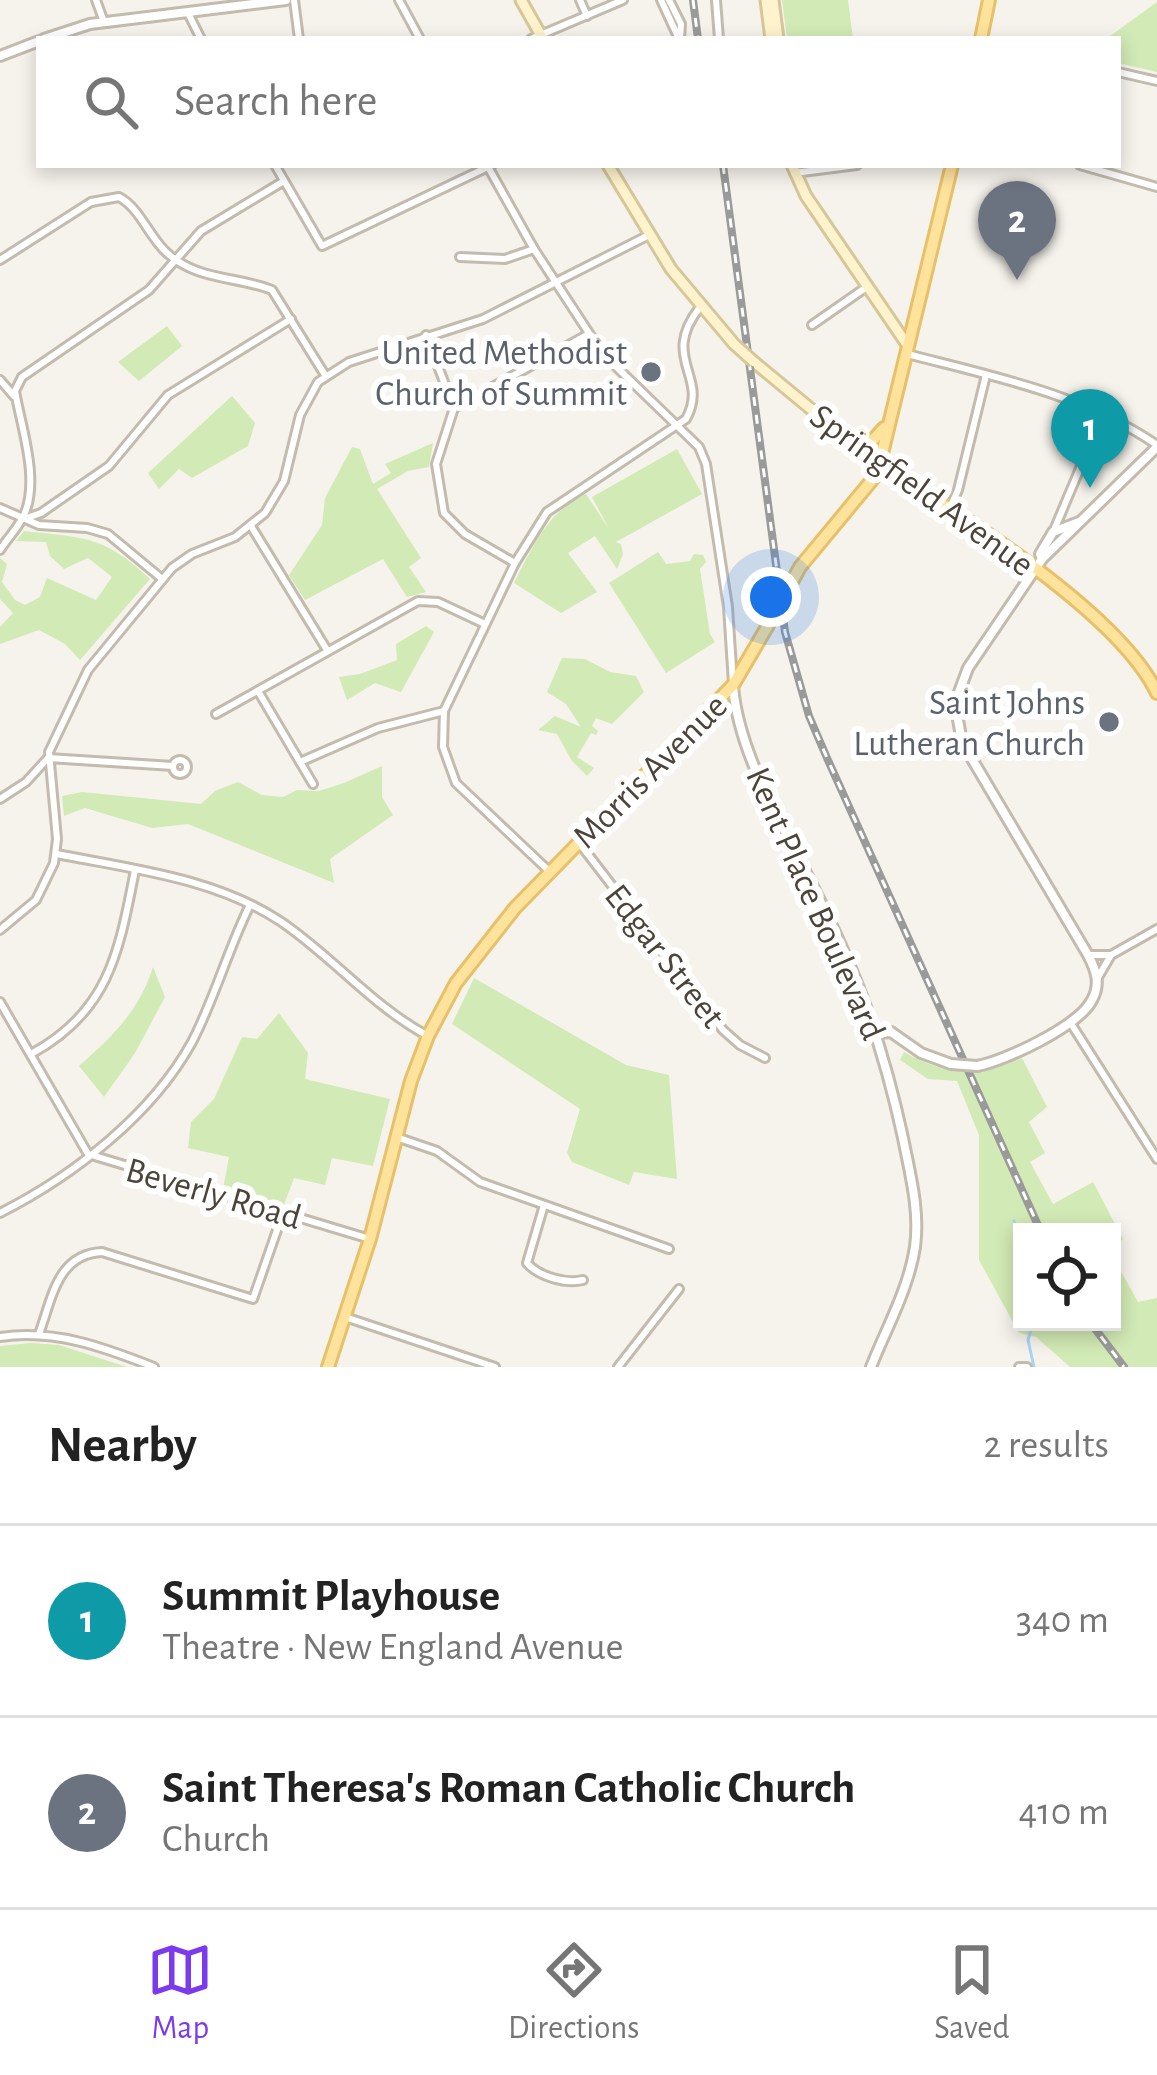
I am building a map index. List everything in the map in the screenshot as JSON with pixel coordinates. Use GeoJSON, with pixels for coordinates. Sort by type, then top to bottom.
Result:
{"type":"FeatureCollection","features":[{"type":"Feature","properties":{"kind":"main road"},"geometry":{"type":"LineString","coordinates":[[521,0],[537,36]]}},
{"type":"Feature","properties":{"kind":"main road"},"geometry":{"type":"LineString","coordinates":[[769,0],[774,36]]}},
{"type":"Feature","properties":{"kind":"main road"},"geometry":{"type":"LineString","coordinates":[[982,36],[989,0]]}},
{"type":"Feature","properties":{"kind":"main road","name":"Springfield Avenue"},"geometry":{"type":"LineString","coordinates":[[610,168],[649,235],[700,307],[734,344],[880,466],[1039,564],[1152,672],[1157,693]]}},
{"type":"Feature","properties":{"kind":"main road","name":"Morris Avenue"},"geometry":{"type":"LineString","coordinates":[[328,1367],[428,1036],[477,953],[550,871],[733,685],[800,567],[872,483],[880,466],[904,348],[951,168]]}},
{"type":"Feature","properties":{"kind":"main road"},"geometry":{"type":"LineString","coordinates":[[793,169],[904,348]]}},
{"type":"Feature","properties":{"kind":"main road"},"geometry":{"type":"LineString","coordinates":[[851,445],[874,439],[889,420]]}},
{"type":"Feature","properties":{"kind":"street"},"geometry":{"type":"LineString","coordinates":[[96,0],[104,22]]}},
{"type":"Feature","properties":{"kind":"street"},"geometry":{"type":"LineString","coordinates":[[56,36],[104,22],[290,0],[298,36]]}},
{"type":"Feature","properties":{"kind":"street"},"geometry":{"type":"LineString","coordinates":[[399,0],[418,36]]}},
{"type":"Feature","properties":{"kind":"street"},"geometry":{"type":"LineString","coordinates":[[580,0],[587,16]]}},
{"type":"Feature","properties":{"kind":"street"},"geometry":{"type":"LineString","coordinates":[[542,36],[623,0]]}},
{"type":"Feature","properties":{"kind":"street"},"geometry":{"type":"LineString","coordinates":[[665,0],[679,36]]}},
{"type":"Feature","properties":{"kind":"street"},"geometry":{"type":"LineString","coordinates":[[716,0],[719,36]]}},
{"type":"Feature","properties":{"kind":"street"},"geometry":{"type":"LineString","coordinates":[[188,13],[200,36]]}},
{"type":"Feature","properties":{"kind":"street"},"geometry":{"type":"LineString","coordinates":[[0,56],[36,42]]}},
{"type":"Feature","properties":{"kind":"street"},"geometry":{"type":"LineString","coordinates":[[1121,73],[1157,81]]}},
{"type":"Feature","properties":{"kind":"street"},"geometry":{"type":"LineString","coordinates":[[277,168],[322,246],[485,168]]}},
{"type":"Feature","properties":{"kind":"street"},"geometry":{"type":"LineString","coordinates":[[490,168],[534,250],[588,334],[638,391],[680,424]]}},
{"type":"Feature","properties":{"kind":"street"},"geometry":{"type":"LineString","coordinates":[[1090,168],[1157,187]]}},
{"type":"Feature","properties":{"kind":"street"},"geometry":{"type":"LineString","coordinates":[[0,379],[22,377],[148,290],[201,232],[284,181]]}},
{"type":"Feature","properties":{"kind":"street"},"geometry":{"type":"LineString","coordinates":[[0,260],[91,202],[111,196],[126,200],[176,260],[213,278],[268,288],[325,375]]}},
{"type":"Feature","properties":{"kind":"street"},"geometry":{"type":"LineString","coordinates":[[0,800],[48,758],[96,655],[161,578],[180,561],[235,537],[275,500],[300,415],[325,375],[426,335],[483,319],[649,235]]}},
{"type":"Feature","properties":{"kind":"street"},"geometry":{"type":"LineString","coordinates":[[460,257],[505,259],[534,250]]}},
{"type":"Feature","properties":{"kind":"street"},"geometry":{"type":"LineString","coordinates":[[812,325],[868,285]]}},
{"type":"Feature","properties":{"kind":"street"},"geometry":{"type":"LineString","coordinates":[[550,871],[456,783],[442,747],[443,711],[535,526],[560,500],[680,424],[694,400],[682,339],[700,307]]}},
{"type":"Feature","properties":{"kind":"street"},"geometry":{"type":"LineString","coordinates":[[22,519],[41,512],[109,466],[168,395],[291,319]]}},
{"type":"Feature","properties":{"kind":"street"},"geometry":{"type":"LineString","coordinates":[[454,408],[588,334]]}},
{"type":"Feature","properties":{"kind":"street"},"geometry":{"type":"LineString","coordinates":[[426,335],[454,408],[436,464],[444,512],[455,527],[515,563]]}},
{"type":"Feature","properties":{"kind":"street"},"geometry":{"type":"LineString","coordinates":[[904,348],[1092,408],[1157,446],[1039,564],[963,676],[957,693],[956,725],[1094,965],[1097,979]]}},
{"type":"Feature","properties":{"kind":"street"},"geometry":{"type":"LineString","coordinates":[[949,510],[960,485],[986,375]]}},
{"type":"Feature","properties":{"kind":"street"},"geometry":{"type":"LineString","coordinates":[[16,399],[22,377]]}},
{"type":"Feature","properties":{"kind":"street"},"geometry":{"type":"LineString","coordinates":[[0,379],[16,399],[28,448],[28,504],[0,550]]}},
{"type":"Feature","properties":{"kind":"street"},"geometry":{"type":"LineString","coordinates":[[1039,564],[1081,470],[1092,408]]}},
{"type":"Feature","properties":{"kind":"street","name":"Kent Place Boulevard"},"geometry":{"type":"LineString","coordinates":[[680,424],[697,443],[706,464],[741,729],[760,780],[851,961],[878,1033],[904,1143],[916,1219],[908,1274],[871,1367]]}},
{"type":"Feature","properties":{"kind":"street"},"geometry":{"type":"LineString","coordinates":[[0,508],[22,519],[108,535],[161,578]]}},
{"type":"Feature","properties":{"kind":"street"},"geometry":{"type":"LineString","coordinates":[[1054,532],[1088,517]]}},
{"type":"Feature","properties":{"kind":"street"},"geometry":{"type":"LineString","coordinates":[[251,526],[327,650]]}},
{"type":"Feature","properties":{"kind":"street"},"geometry":{"type":"LineString","coordinates":[[216,714],[424,600],[485,624]]}},
{"type":"Feature","properties":{"kind":"street"},"geometry":{"type":"LineString","coordinates":[[258,691],[313,784]]}},
{"type":"Feature","properties":{"kind":"street"},"geometry":{"type":"LineString","coordinates":[[300,762],[378,728],[443,711]]}},
{"type":"Feature","properties":{"kind":"street"},"geometry":{"type":"LineString","coordinates":[[48,758],[173,766]]}},
{"type":"Feature","properties":{"kind":"street"},"geometry":{"type":"LineString","coordinates":[[0,930],[36,900],[56,854],[48,758]]}},
{"type":"Feature","properties":{"kind":"street"},"geometry":{"type":"LineString","coordinates":[[26,782],[51,790]]}},
{"type":"Feature","properties":{"kind":"street","name":"Edgar Street"},"geometry":{"type":"LineString","coordinates":[[578,842],[723,1030],[765,1058]]}},
{"type":"Feature","properties":{"kind":"street"},"geometry":{"type":"LineString","coordinates":[[56,854],[197,883],[250,905],[285,925],[394,1017],[428,1036]]}},
{"type":"Feature","properties":{"kind":"street"},"geometry":{"type":"LineString","coordinates":[[31,1054],[74,1025],[103,988],[126,920],[135,870]]}},
{"type":"Feature","properties":{"kind":"street"},"geometry":{"type":"LineString","coordinates":[[0,1214],[88,1154],[166,1080],[192,1041],[250,905]]}},
{"type":"Feature","properties":{"kind":"street"},"geometry":{"type":"LineString","coordinates":[[878,1033],[891,1032],[921,1053],[951,1064],[977,1066],[1004,1059],[1070,1022],[1092,1002],[1097,979],[1111,955],[1157,928]]}},
{"type":"Feature","properties":{"kind":"street"},"geometry":{"type":"LineString","coordinates":[[1088,955],[1111,955]]}},
{"type":"Feature","properties":{"kind":"street","name":"Beverly Road"},"geometry":{"type":"LineString","coordinates":[[0,1002],[3,1015],[88,1154],[370,1239]]}},
{"type":"Feature","properties":{"kind":"street"},"geometry":{"type":"LineString","coordinates":[[1070,1022],[1157,1159]]}},
{"type":"Feature","properties":{"kind":"street"},"geometry":{"type":"LineString","coordinates":[[396,1136],[437,1151],[480,1182],[670,1250]]}},
{"type":"Feature","properties":{"kind":"street"},"geometry":{"type":"LineString","coordinates":[[544,1205],[527,1263],[536,1271],[571,1282],[583,1280]]}},
{"type":"Feature","properties":{"kind":"street"},"geometry":{"type":"LineString","coordinates":[[39,1334],[62,1273],[88,1253],[102,1252],[253,1299],[284,1213]]}},
{"type":"Feature","properties":{"kind":"street"},"geometry":{"type":"LineString","coordinates":[[618,1367],[679,1289]]}},
{"type":"Feature","properties":{"kind":"street"},"geometry":{"type":"LineString","coordinates":[[345,1317],[495,1367]]}},
{"type":"Feature","properties":{"kind":"street"},"geometry":{"type":"LineString","coordinates":[[1,1335],[39,1334],[84,1342],[154,1367]]}},
{"type":"Feature","properties":{"kind":"green space"},"geometry":{"type":"Polygon","coordinates":[[[782,0],[848,0],[853,36],[787,36],[782,0]]]}},
{"type":"Feature","properties":{"kind":"green space"},"geometry":{"type":"Polygon","coordinates":[[[1157,2],[1157,72],[1121,64],[1121,36],[1110,36],[1157,2]]]}},
{"type":"Feature","properties":{"kind":"green space"},"geometry":{"type":"Polygon","coordinates":[[[167,326],[182,346],[139,381],[118,362],[167,326]]]}},
{"type":"Feature","properties":{"kind":"green space"},"geometry":{"type":"Polygon","coordinates":[[[232,396],[255,423],[248,446],[192,478],[179,469],[159,489],[148,473],[232,396]]]}},
{"type":"Feature","properties":{"kind":"green space"},"geometry":{"type":"Polygon","coordinates":[[[433,443],[429,467],[408,471],[377,489],[421,558],[409,567],[426,592],[407,597],[383,559],[305,600],[289,575],[322,525],[325,498],[352,447],[360,449],[373,484],[391,473],[385,464],[433,443]]]}},
{"type":"Feature","properties":{"kind":"green space"},"geometry":{"type":"Polygon","coordinates":[[[677,449],[702,494],[616,542],[623,554],[617,569],[595,536],[568,553],[597,592],[561,613],[514,583],[542,531],[561,510],[586,494],[609,529],[592,497],[677,449]]]}},
{"type":"Feature","properties":{"kind":"green space"},"geometry":{"type":"Polygon","coordinates":[[[24,531],[106,546],[150,579],[80,660],[65,644],[39,630],[0,644],[0,627],[13,613],[0,599],[0,558],[7,564],[2,582],[25,605],[40,597],[47,578],[96,600],[112,577],[88,558],[64,569],[50,556],[46,542],[16,541],[24,531]]]}},
{"type":"Feature","properties":{"kind":"green space"},"geometry":{"type":"Polygon","coordinates":[[[658,552],[666,564],[703,555],[706,562],[700,569],[715,642],[666,673],[609,583],[658,552]]]}},
{"type":"Feature","properties":{"kind":"green space"},"geometry":{"type":"Polygon","coordinates":[[[426,626],[434,632],[401,692],[375,683],[347,700],[339,677],[397,660],[396,644],[426,626]]]}},
{"type":"Feature","properties":{"kind":"green space"},"geometry":{"type":"Polygon","coordinates":[[[562,658],[585,659],[610,672],[636,676],[644,692],[612,724],[596,718],[592,726],[598,731],[591,733],[577,757],[594,768],[587,776],[557,734],[538,730],[555,716],[581,727],[566,704],[547,692],[562,658]]]}},
{"type":"Feature","properties":{"kind":"green space"},"geometry":{"type":"Polygon","coordinates":[[[382,766],[382,797],[393,815],[330,859],[334,883],[188,824],[152,828],[85,808],[64,816],[62,796],[82,792],[201,804],[215,791],[238,782],[262,795],[283,797],[297,790],[319,791],[382,766]]]}},
{"type":"Feature","properties":{"kind":"green space"},"geometry":{"type":"Polygon","coordinates":[[[153,967],[165,997],[104,1097],[79,1066],[124,1022],[153,967]]]}},
{"type":"Feature","properties":{"kind":"green space"},"geometry":{"type":"Polygon","coordinates":[[[474,978],[626,1065],[669,1075],[677,1179],[634,1172],[629,1185],[572,1162],[567,1153],[580,1109],[452,1024],[474,978]]]}},
{"type":"Feature","properties":{"kind":"green space"},"geometry":{"type":"Polygon","coordinates":[[[279,1013],[308,1053],[305,1079],[390,1099],[373,1166],[332,1158],[325,1185],[294,1178],[284,1205],[223,1189],[229,1157],[188,1148],[191,1122],[214,1099],[242,1037],[257,1039],[279,1013]]]}},
{"type":"Feature","properties":{"kind":"green space"},"geometry":{"type":"Polygon","coordinates":[[[904,1052],[948,1069],[977,1071],[1022,1058],[1047,1107],[1029,1122],[1045,1153],[1030,1162],[1053,1204],[1093,1182],[1115,1223],[1013,1223],[1013,1322],[979,1260],[979,1135],[957,1081],[928,1079],[900,1060],[904,1052]]]}},
{"type":"Feature","properties":{"kind":"green space"},"geometry":{"type":"Polygon","coordinates":[[[1121,1271],[1138,1302],[1157,1298],[1157,1367],[1070,1367],[1036,1337],[1019,1333],[1121,1331],[1121,1271]]]}},
{"type":"Feature","properties":{"kind":"green space"},"geometry":{"type":"Polygon","coordinates":[[[59,1345],[127,1367],[0,1367],[0,1346],[59,1345]]]}},
{"type":"Feature","properties":{"kind":"waterway"},"geometry":{"type":"LineString","coordinates":[[1030,1331],[1034,1367]]}},
{"type":"Feature","properties":{"kind":"railway"},"geometry":{"type":"LineString","coordinates":[[693,0],[698,36]]}},
{"type":"Feature","properties":{"kind":"railway"},"geometry":{"type":"LineString","coordinates":[[723,168],[785,632],[809,716],[1037,1223]]}},
{"type":"Feature","properties":{"kind":"railway"},"geometry":{"type":"LineString","coordinates":[[1097,1331],[1124,1367]]}},
{"type":"Feature","properties":{"kind":"place","name":"Saint Theresa's Roman Catholic Church"},"geometry":{"type":"Point","coordinates":[1017,280]}},
{"type":"Feature","properties":{"kind":"place","name":"United Methodist Church of Summit"},"geometry":{"type":"Point","coordinates":[651,372]}},
{"type":"Feature","properties":{"kind":"place","name":"Summit Playhouse"},"geometry":{"type":"Point","coordinates":[1090,488]}},
{"type":"Feature","properties":{"kind":"place","name":"Saint Johns Lutheran Church"},"geometry":{"type":"Point","coordinates":[1109,722]}}]}
